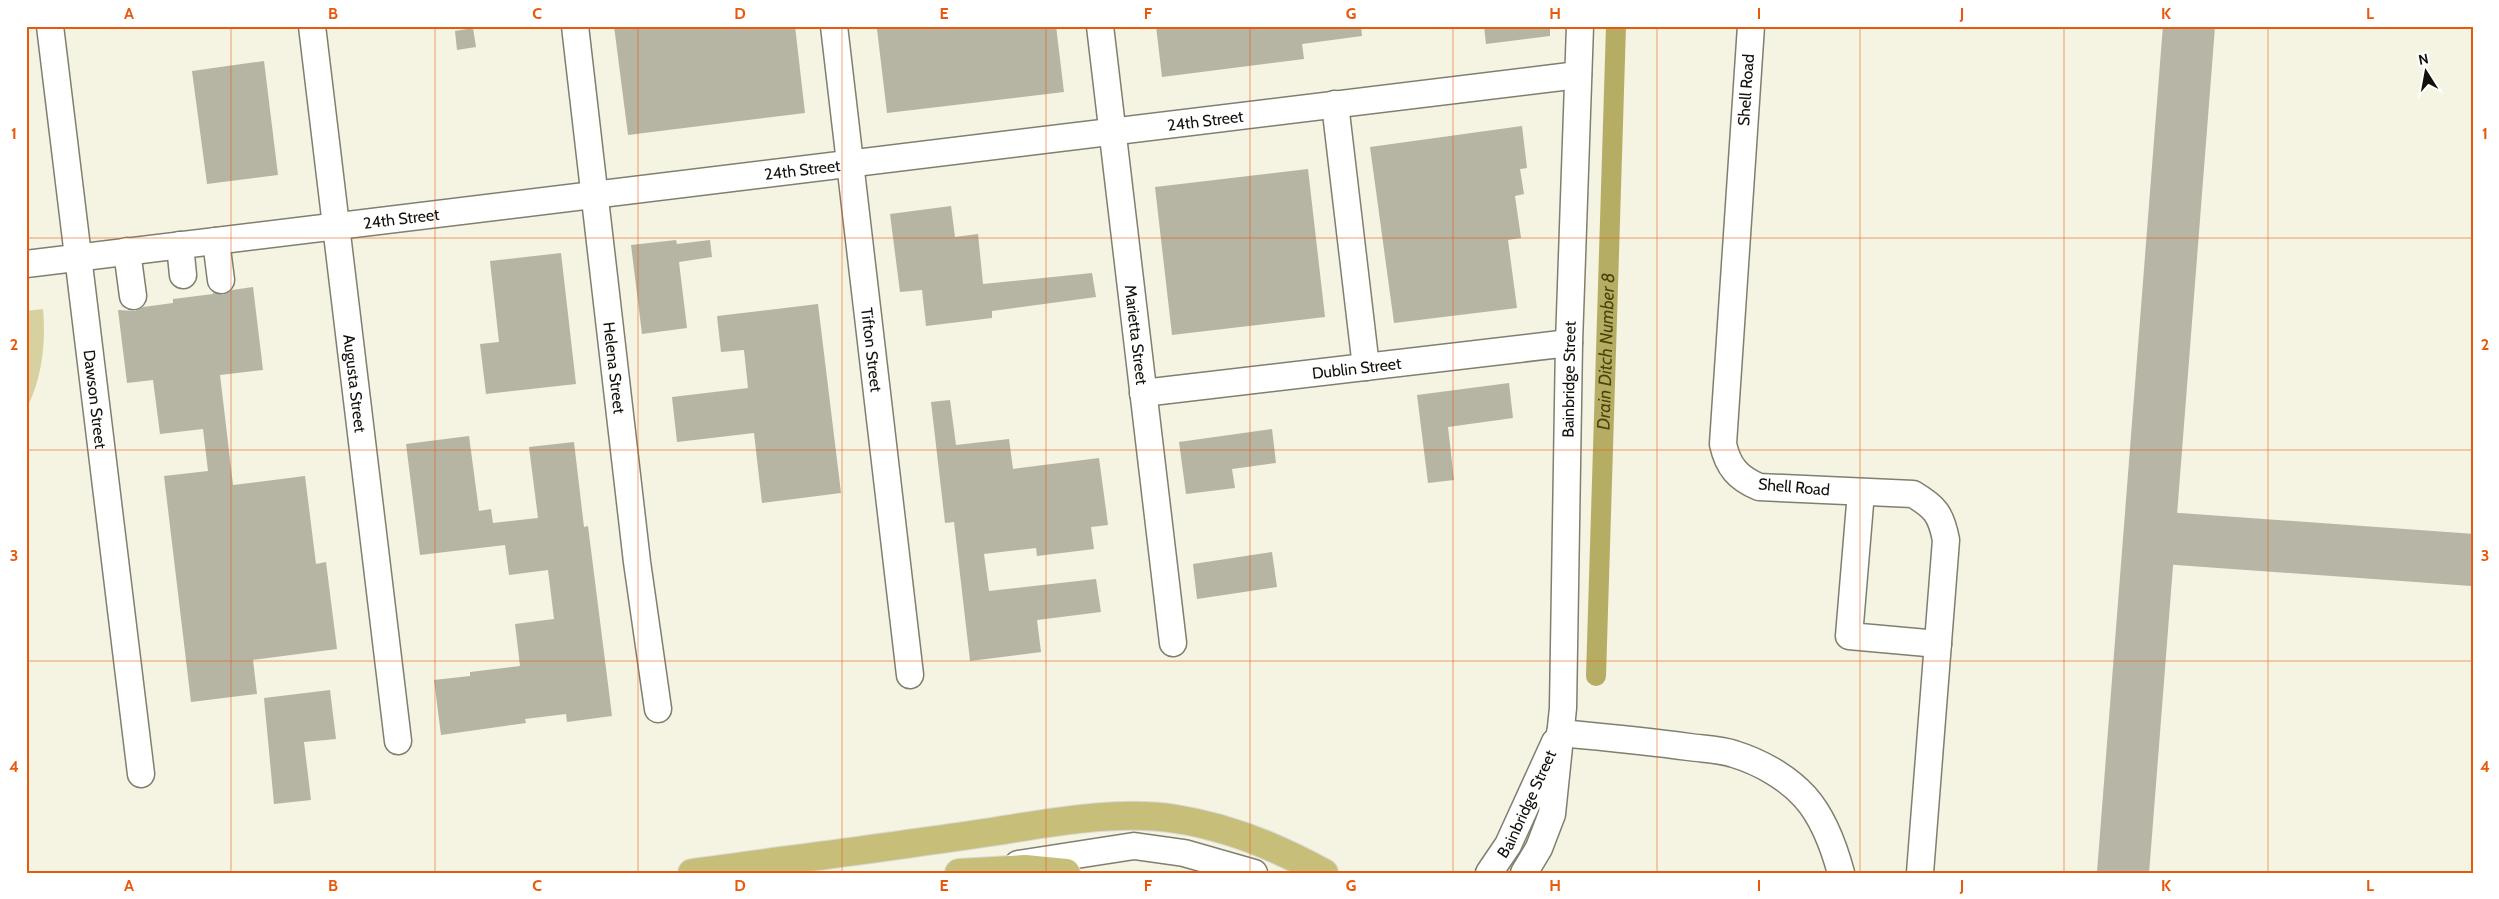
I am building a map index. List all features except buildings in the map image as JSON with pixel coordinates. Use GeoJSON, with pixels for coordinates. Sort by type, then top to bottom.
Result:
{"type":"FeatureCollection","features":[{"type":"Feature","properties":{"kind":"main road"},"geometry":{"type":"LineString","coordinates":[[692,873],[1079,820],[1150,816],[1199,823],[1242,834],[1324,873]]}},
{"type":"Feature","properties":{"kind":"main road"},"geometry":{"type":"LineString","coordinates":[[971,872],[1025,870],[1066,873]]}},
{"type":"Feature","properties":{"kind":"street","name":"Dawson Street"},"geometry":{"type":"LineString","coordinates":[[50,26],[141,774]]}},
{"type":"Feature","properties":{"kind":"street","name":"Augusta Street"},"geometry":{"type":"LineString","coordinates":[[312,26],[398,741]]}},
{"type":"Feature","properties":{"kind":"street","name":"Helena Street"},"geometry":{"type":"LineString","coordinates":[[575,26],[638,562],[658,710]]}},
{"type":"Feature","properties":{"kind":"street","name":"Tifton Street"},"geometry":{"type":"LineString","coordinates":[[834,26],[910,675]]}},
{"type":"Feature","properties":{"kind":"street","name":"Marietta Street"},"geometry":{"type":"LineString","coordinates":[[1100,26],[1173,643]]}},
{"type":"Feature","properties":{"kind":"street","name":"Bainbridge Street"},"geometry":{"type":"LineString","coordinates":[[1528,866],[1552,814],[1563,698],[1569,343],[1580,26]]}},
{"type":"Feature","properties":{"kind":"street","name":"Shell Road"},"geometry":{"type":"LineString","coordinates":[[1750,26],[1724,435],[1726,456],[1731,468],[1744,480],[1759,488],[1913,494],[1930,504],[1942,521],[1946,540],[1920,873]]}},
{"type":"Feature","properties":{"kind":"street","name":"24th Street"},"geometry":{"type":"LineString","coordinates":[[26,264],[1578,75]]}},
{"type":"Feature","properties":{"kind":"street"},"geometry":{"type":"LineString","coordinates":[[1335,104],[1366,367]]}},
{"type":"Feature","properties":{"kind":"street"},"geometry":{"type":"LineString","coordinates":[[216,241],[221,280]]}},
{"type":"Feature","properties":{"kind":"street"},"geometry":{"type":"LineString","coordinates":[[180,245],[183,276]]}},
{"type":"Feature","properties":{"kind":"street"},"geometry":{"type":"LineString","coordinates":[[127,252],[133,296]]}},
{"type":"Feature","properties":{"kind":"street","name":"Dublin Street"},"geometry":{"type":"LineString","coordinates":[[1144,393],[1569,343]]}},
{"type":"Feature","properties":{"kind":"street"},"geometry":{"type":"LineString","coordinates":[[1861,492],[1849,636],[1938,644]]}},
{"type":"Feature","properties":{"kind":"street","name":"Bainbridge Street"},"geometry":{"type":"LineString","coordinates":[[1489,873],[1508,845],[1560,733]]}},
{"type":"Feature","properties":{"kind":"street"},"geometry":{"type":"LineString","coordinates":[[1560,733],[1654,742],[1732,753],[1761,764],[1792,784],[1806,798],[1835,852],[1841,873]]}},
{"type":"Feature","properties":{"kind":"street"},"geometry":{"type":"LineString","coordinates":[[1508,845],[1528,866]]}},
{"type":"Feature","properties":{"kind":"street"},"geometry":{"type":"LineString","coordinates":[[971,872],[1134,846],[1184,853],[1254,873]]}},
{"type":"Feature","properties":{"kind":"shaded area"},"geometry":{"type":"Polygon","coordinates":[[[43,309],[42,360],[36,386],[26,409],[26,311],[43,309]]]}},
{"type":"Feature","properties":{"kind":"waterway","name":"Drain Ditch Number 8"},"geometry":{"type":"LineString","coordinates":[[1596,676],[1616,26]]}},
{"type":"Feature","properties":{"kind":"taxiway"},"geometry":{"type":"LineString","coordinates":[[2123,873],[2189,26]]}},
{"type":"Feature","properties":{"kind":"taxiway"},"geometry":{"type":"LineString","coordinates":[[2150,537],[2473,560]]}}]}
